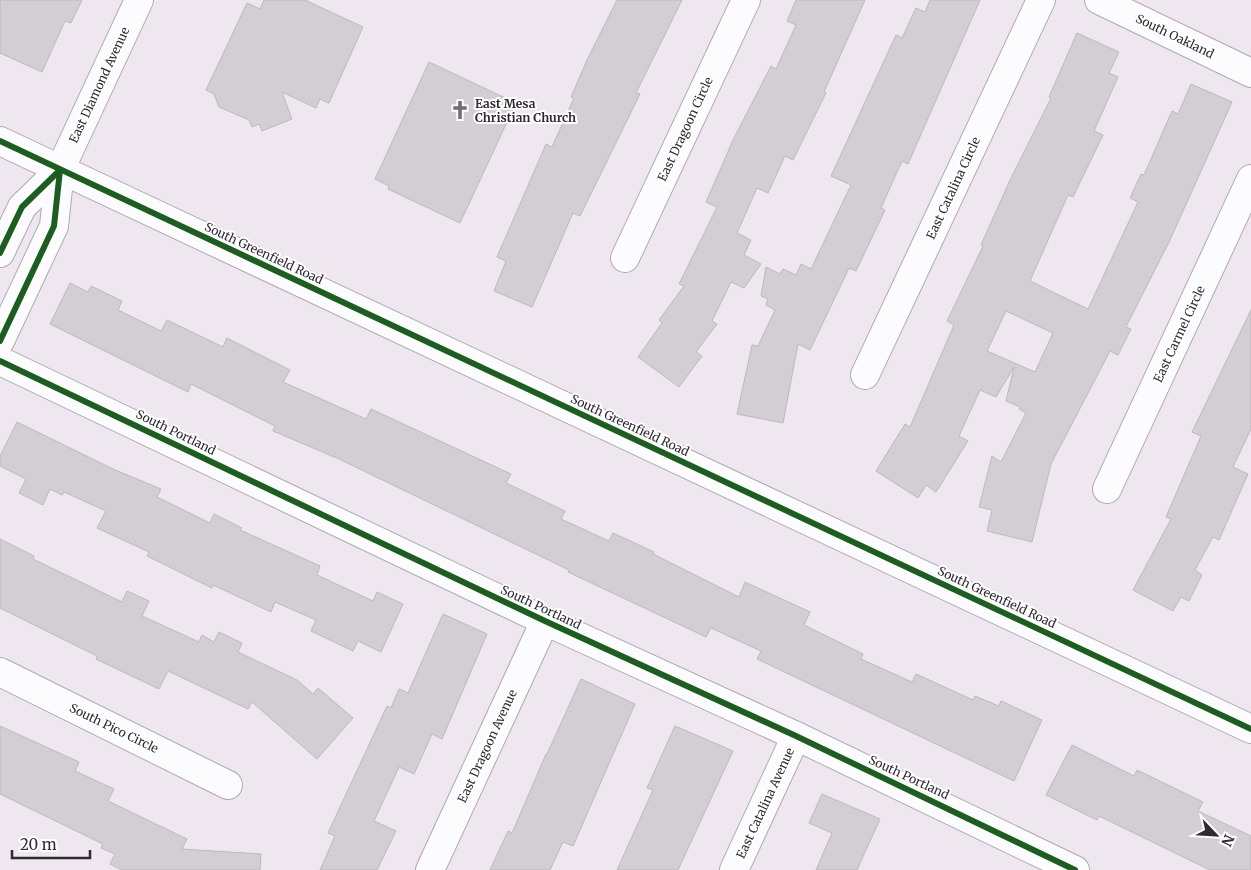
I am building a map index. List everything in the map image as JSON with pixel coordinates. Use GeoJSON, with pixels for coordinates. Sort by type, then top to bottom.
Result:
{"type":"FeatureCollection","features":[{"type":"Feature","properties":{"kind":"street","name":"East Diamond Avenue"},"geometry":{"type":"LineString","coordinates":[[0,341],[54,226],[60,170],[139,0]]}},
{"type":"Feature","properties":{"kind":"street","name":"East Dragoon Circle"},"geometry":{"type":"LineString","coordinates":[[625,258],[746,0]]}},
{"type":"Feature","properties":{"kind":"street","name":"East Catalina Circle"},"geometry":{"type":"LineString","coordinates":[[865,375],[1041,0]]}},
{"type":"Feature","properties":{"kind":"street","name":"South Oakland"},"geometry":{"type":"LineString","coordinates":[[1099,0],[1251,73]]}},
{"type":"Feature","properties":{"kind":"street","name":"South Greenfield Road"},"geometry":{"type":"LineString","coordinates":[[0,142],[1251,729]]}},
{"type":"Feature","properties":{"kind":"street","name":"East Diamond Avenue"},"geometry":{"type":"LineString","coordinates":[[0,253],[22,208],[60,170]]}},
{"type":"Feature","properties":{"kind":"street","name":"East Carmel Circle"},"geometry":{"type":"LineString","coordinates":[[1108,488],[1251,179]]}},
{"type":"Feature","properties":{"kind":"street","name":"South Portland"},"geometry":{"type":"LineString","coordinates":[[0,361],[545,621],[796,736],[1031,860],[1075,870]]}},
{"type":"Feature","properties":{"kind":"street","name":"East Dragoon Avenue"},"geometry":{"type":"LineString","coordinates":[[430,870],[545,621]]}},
{"type":"Feature","properties":{"kind":"street","name":"South Pico Circle"},"geometry":{"type":"LineString","coordinates":[[0,672],[228,784]]}},
{"type":"Feature","properties":{"kind":"street","name":"East Catalina Avenue"},"geometry":{"type":"LineString","coordinates":[[734,870],[796,736]]}},
{"type":"Feature","properties":{"kind":"building"},"geometry":{"type":"Polygon","coordinates":[[[0,0],[82,0],[71,23],[65,21],[42,72],[0,53],[0,0]]]}},
{"type":"Feature","properties":{"kind":"building"},"geometry":{"type":"Polygon","coordinates":[[[264,0],[305,0],[363,27],[329,103],[320,99],[316,108],[282,92],[292,119],[262,131],[259,124],[252,127],[249,120],[219,107],[214,94],[206,90],[247,3],[260,9],[264,0]]]}},
{"type":"Feature","properties":{"kind":"building"},"geometry":{"type":"Polygon","coordinates":[[[617,0],[682,0],[636,93],[640,94],[580,216],[573,213],[532,307],[494,291],[506,261],[497,257],[546,144],[552,147],[574,98],[571,97],[587,60],[617,0]]]}},
{"type":"Feature","properties":{"kind":"building"},"geometry":{"type":"Polygon","coordinates":[[[796,0],[865,0],[824,92],[826,93],[793,160],[785,156],[768,193],[757,188],[737,233],[751,240],[744,255],[761,264],[744,288],[731,282],[712,321],[717,324],[696,352],[702,356],[679,387],[638,357],[662,323],[659,320],[684,286],[679,284],[717,207],[706,202],[733,140],[771,66],[776,69],[796,25],[787,21],[796,0]]]}},
{"type":"Feature","properties":{"kind":"building"},"geometry":{"type":"Polygon","coordinates":[[[930,0],[980,0],[908,164],[902,161],[881,208],[885,210],[856,271],[849,268],[810,350],[798,344],[783,423],[737,414],[752,345],[758,346],[775,310],[766,305],[768,299],[761,296],[766,267],[780,274],[783,269],[796,275],[801,264],[811,269],[851,185],[831,176],[896,35],[902,38],[916,8],[925,12],[930,0]]]}},
{"type":"Feature","properties":{"kind":"building"},"geometry":{"type":"Polygon","coordinates":[[[1077,33],[1119,52],[1109,73],[1118,77],[1094,131],[1103,135],[1073,197],[1068,195],[1030,281],[1088,309],[1138,202],[1130,198],[1141,174],[1144,175],[1172,111],[1178,114],[1191,84],[1232,102],[1170,240],[1126,327],[1131,329],[1118,355],[1110,351],[1051,464],[1032,542],[987,531],[992,510],[979,507],[992,456],[1001,462],[1026,413],[1019,409],[1020,407],[1006,401],[1014,367],[996,397],[980,390],[959,436],[968,441],[936,492],[926,485],[918,498],[876,471],[905,424],[910,427],[954,325],[947,321],[983,246],[981,245],[1010,180],[1051,98],[1049,97],[1077,33]],[[1006,311],[987,351],[1035,372],[1053,333],[1006,311]]]}},
{"type":"Feature","properties":{"kind":"building"},"geometry":{"type":"Polygon","coordinates":[[[429,62],[516,103],[460,223],[388,189],[389,186],[375,179],[429,62]]]}},
{"type":"Feature","properties":{"kind":"building"},"geometry":{"type":"Polygon","coordinates":[[[70,283],[88,292],[91,286],[122,301],[118,310],[161,331],[167,320],[223,347],[227,338],[290,370],[283,382],[366,419],[371,409],[511,474],[506,483],[565,511],[561,519],[609,541],[613,533],[654,552],[653,554],[739,597],[745,582],[810,612],[804,625],[863,654],[861,659],[912,682],[916,674],[973,700],[975,696],[999,706],[1001,701],[1042,720],[1014,781],[757,659],[761,651],[711,628],[706,637],[568,572],[569,570],[339,459],[273,431],[275,426],[191,384],[188,392],[50,324],[70,283]]]}},
{"type":"Feature","properties":{"kind":"building"},"geometry":{"type":"Polygon","coordinates":[[[1251,310],[1251,429],[1233,467],[1248,474],[1219,540],[1213,537],[1195,570],[1202,575],[1189,601],[1181,597],[1173,611],[1133,590],[1171,519],[1166,517],[1201,436],[1192,432],[1251,310]]]}},
{"type":"Feature","properties":{"kind":"building"},"geometry":{"type":"Polygon","coordinates":[[[17,422],[113,469],[161,489],[157,497],[210,523],[214,514],[242,528],[240,530],[320,566],[317,575],[373,601],[377,592],[403,604],[381,652],[358,641],[353,651],[311,631],[316,620],[275,602],[271,612],[213,585],[212,588],[147,556],[149,552],[97,528],[106,511],[64,492],[62,495],[50,489],[43,505],[19,493],[26,479],[0,466],[0,456],[17,422]]]}},
{"type":"Feature","properties":{"kind":"building"},"geometry":{"type":"Polygon","coordinates":[[[0,539],[34,556],[33,559],[122,602],[127,591],[149,601],[142,616],[199,642],[202,635],[214,642],[219,632],[242,643],[238,652],[297,680],[313,694],[318,688],[353,718],[317,759],[252,702],[248,709],[168,671],[159,689],[96,659],[97,656],[0,608],[0,539]]]}},
{"type":"Feature","properties":{"kind":"building"},"geometry":{"type":"Polygon","coordinates":[[[443,614],[487,634],[442,739],[432,734],[414,774],[399,767],[374,821],[396,831],[377,870],[320,870],[335,836],[328,833],[387,706],[391,708],[399,689],[408,693],[443,614]]]}},
{"type":"Feature","properties":{"kind":"building"},"geometry":{"type":"Polygon","coordinates":[[[581,679],[635,704],[573,846],[563,842],[550,870],[490,870],[508,831],[512,833],[581,679]]]}},
{"type":"Feature","properties":{"kind":"building"},"geometry":{"type":"Polygon","coordinates":[[[0,726],[79,762],[75,771],[114,789],[108,801],[187,839],[182,849],[261,854],[260,870],[122,870],[110,864],[115,854],[101,848],[103,844],[0,794],[0,726]]]}},
{"type":"Feature","properties":{"kind":"building"},"geometry":{"type":"Polygon","coordinates":[[[675,726],[733,751],[678,870],[617,870],[653,790],[647,788],[675,726]]]}},
{"type":"Feature","properties":{"kind":"building"},"geometry":{"type":"Polygon","coordinates":[[[1072,745],[1134,776],[1137,770],[1203,802],[1198,811],[1251,836],[1251,870],[1210,870],[1099,816],[1097,820],[1046,795],[1072,745]]]}},
{"type":"Feature","properties":{"kind":"building"},"geometry":{"type":"Polygon","coordinates":[[[822,794],[880,819],[857,870],[816,870],[832,833],[809,823],[822,794]]]}},
{"type":"Feature","properties":{"kind":"cycle path"},"geometry":{"type":"LineString","coordinates":[[0,141],[1251,729]]}},
{"type":"Feature","properties":{"kind":"cycle path"},"geometry":{"type":"LineString","coordinates":[[0,253],[22,207],[60,170]]}},
{"type":"Feature","properties":{"kind":"cycle path"},"geometry":{"type":"LineString","coordinates":[[0,341],[54,226],[60,170]]}},
{"type":"Feature","properties":{"kind":"cycle path"},"geometry":{"type":"LineString","coordinates":[[0,361],[545,621],[796,736],[1075,870]]}},
{"type":"Feature","properties":{"kind":"place","name":"East Mesa Christian Church"},"geometry":{"type":"Point","coordinates":[460,110]}}]}
